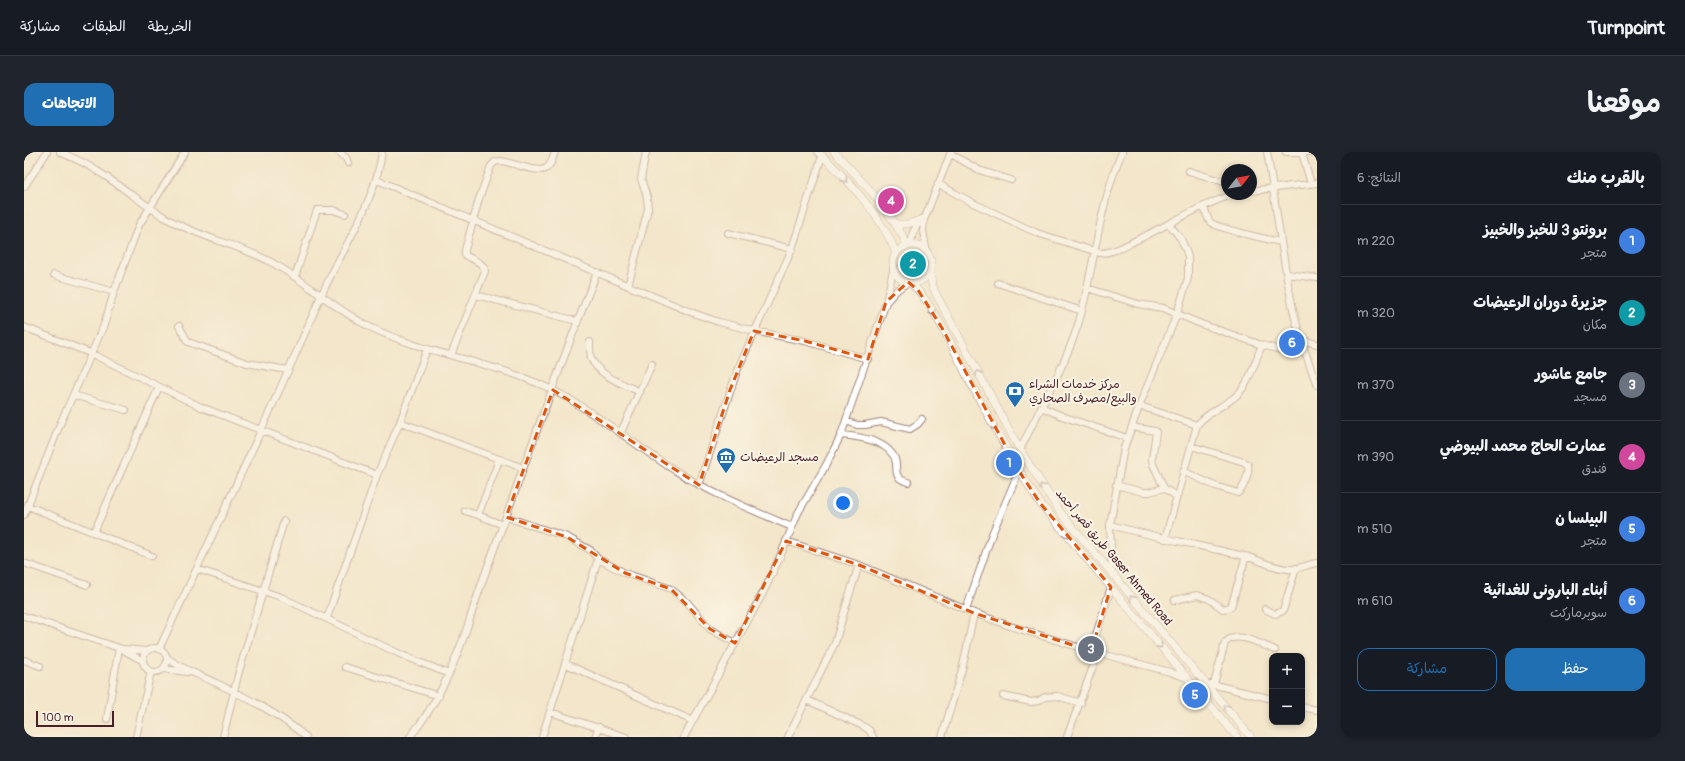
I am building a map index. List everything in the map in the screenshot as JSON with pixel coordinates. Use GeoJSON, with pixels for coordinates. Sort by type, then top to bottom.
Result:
{"type":"FeatureCollection","features":[{"type":"Feature","properties":{"kind":"main road"},"geometry":{"type":"LineString","coordinates":[[834,152],[863,183],[896,224],[910,246]]}},
{"type":"Feature","properties":{"kind":"main road"},"geometry":{"type":"LineString","coordinates":[[820,154],[861,197],[893,244],[896,254],[894,266],[897,275],[909,283],[916,283],[923,280],[930,270],[931,261],[927,253],[917,246],[910,246],[901,249],[896,254]]}},
{"type":"Feature","properties":{"kind":"main road"},"geometry":{"type":"LineString","coordinates":[[896,224],[908,224],[920,220]]}},
{"type":"Feature","properties":{"kind":"main road","name":"طريق قصر أحمد Gaser Ahmed Road"},"geometry":{"type":"LineString","coordinates":[[930,270],[932,286],[937,296],[1020,450],[1060,512],[1251,737]]}},
{"type":"Feature","properties":{"kind":"main road","name":"طريق قصر أحمد Gaser Ahmed Road"},"geometry":{"type":"LineString","coordinates":[[909,283],[918,290],[942,328],[1019,472],[1040,503],[1237,737]]}},
{"type":"Feature","properties":{"kind":"street"},"geometry":{"type":"LineString","coordinates":[[24,187],[47,152]]}},
{"type":"Feature","properties":{"kind":"street"},"geometry":{"type":"LineString","coordinates":[[60,152],[97,170],[149,207],[186,229],[269,261],[295,277],[346,314],[371,327],[426,349],[451,355],[529,380],[553,390],[588,410],[674,470],[699,485],[792,527]]}},
{"type":"Feature","properties":{"kind":"street"},"geometry":{"type":"LineString","coordinates":[[152,556],[94,532],[26,510],[90,353],[104,325],[114,292],[139,225],[185,152]]}},
{"type":"Feature","properties":{"kind":"street"},"geometry":{"type":"LineString","coordinates":[[339,152],[346,158],[348,163]]}},
{"type":"Feature","properties":{"kind":"street"},"geometry":{"type":"LineString","coordinates":[[160,649],[262,430],[321,297],[377,180],[382,152]]}},
{"type":"Feature","properties":{"kind":"street"},"geometry":{"type":"LineString","coordinates":[[451,355],[485,271],[485,267],[465,255],[465,250],[473,220],[491,166],[495,162],[506,161],[536,169],[544,169],[550,165],[555,152]]}},
{"type":"Feature","properties":{"kind":"street"},"geometry":{"type":"LineString","coordinates":[[628,286],[648,209],[647,197],[641,179],[646,152]]}},
{"type":"Feature","properties":{"kind":"street"},"geometry":{"type":"LineString","coordinates":[[1020,450],[1069,350],[1082,311],[1103,211],[1122,152]]}},
{"type":"Feature","properties":{"kind":"street"},"geometry":{"type":"LineString","coordinates":[[1267,152],[1280,242],[1293,310],[1301,340],[1317,385]]}},
{"type":"Feature","properties":{"kind":"street"},"geometry":{"type":"LineString","coordinates":[[1286,152],[1313,152]]}},
{"type":"Feature","properties":{"kind":"street"},"geometry":{"type":"LineString","coordinates":[[910,246],[913,232],[926,211],[951,153],[979,170],[1011,180]]}},
{"type":"Feature","properties":{"kind":"street"},"geometry":{"type":"LineString","coordinates":[[1257,190],[1314,183],[1302,153]]}},
{"type":"Feature","properties":{"kind":"street"},"geometry":{"type":"LineString","coordinates":[[699,485],[730,390],[754,331],[792,249],[820,154]]}},
{"type":"Feature","properties":{"kind":"street"},"geometry":{"type":"LineString","coordinates":[[1189,171],[1221,181]]}},
{"type":"Feature","properties":{"kind":"street"},"geometry":{"type":"LineString","coordinates":[[377,180],[693,314],[754,331],[805,341],[868,359]]}},
{"type":"Feature","properties":{"kind":"street"},"geometry":{"type":"LineString","coordinates":[[938,184],[973,203],[1037,233],[1094,252],[1104,253],[1115,250],[1221,200]]}},
{"type":"Feature","properties":{"kind":"street"},"geometry":{"type":"LineString","coordinates":[[1204,207],[1207,216],[1213,224],[1238,232],[1280,242]]}},
{"type":"Feature","properties":{"kind":"street"},"geometry":{"type":"LineString","coordinates":[[295,277],[317,210],[333,210],[345,214]]}},
{"type":"Feature","properties":{"kind":"street"},"geometry":{"type":"LineString","coordinates":[[926,211],[923,231],[927,253]]}},
{"type":"Feature","properties":{"kind":"street"},"geometry":{"type":"LineString","coordinates":[[1112,573],[1110,525],[1116,485],[1124,448],[1177,314],[1188,278],[1188,257],[1181,239],[1168,224]]}},
{"type":"Feature","properties":{"kind":"street"},"geometry":{"type":"LineString","coordinates":[[728,233],[792,249]]}},
{"type":"Feature","properties":{"kind":"street"},"geometry":{"type":"LineString","coordinates":[[684,737],[764,590],[798,513],[841,434],[868,359],[886,302],[894,266]]}},
{"type":"Feature","properties":{"kind":"street"},"geometry":{"type":"LineString","coordinates":[[410,737],[439,696],[462,644],[523,468],[553,390],[577,321],[597,272]]}},
{"type":"Feature","properties":{"kind":"street"},"geometry":{"type":"LineString","coordinates":[[1287,274],[1317,278]]}},
{"type":"Feature","properties":{"kind":"street"},"geometry":{"type":"LineString","coordinates":[[54,275],[114,292]]}},
{"type":"Feature","properties":{"kind":"street"},"geometry":{"type":"LineString","coordinates":[[886,302],[897,290],[909,283]]}},
{"type":"Feature","properties":{"kind":"street"},"geometry":{"type":"LineString","coordinates":[[998,283],[1082,311]]}},
{"type":"Feature","properties":{"kind":"street"},"geometry":{"type":"LineString","coordinates":[[1087,288],[1138,304],[1163,308],[1262,345],[1284,351],[1305,352]]}},
{"type":"Feature","properties":{"kind":"street"},"geometry":{"type":"LineString","coordinates":[[476,295],[577,321]]}},
{"type":"Feature","properties":{"kind":"street"},"geometry":{"type":"LineString","coordinates":[[179,326],[188,342],[247,363],[288,370]]}},
{"type":"Feature","properties":{"kind":"street"},"geometry":{"type":"LineString","coordinates":[[24,327],[90,353],[201,407],[377,475]]}},
{"type":"Feature","properties":{"kind":"street"},"geometry":{"type":"LineString","coordinates":[[1301,340],[1317,344]]}},
{"type":"Feature","properties":{"kind":"street"},"geometry":{"type":"LineString","coordinates":[[590,342],[591,358],[597,366],[607,375],[640,392]]}},
{"type":"Feature","properties":{"kind":"street"},"geometry":{"type":"LineString","coordinates":[[1165,539],[1197,424],[1209,412],[1234,398],[1242,390],[1262,345]]}},
{"type":"Feature","properties":{"kind":"street"},"geometry":{"type":"LineString","coordinates":[[327,618],[377,475],[400,422],[426,349]]}},
{"type":"Feature","properties":{"kind":"street"},"geometry":{"type":"LineString","coordinates":[[621,432],[652,364]]}},
{"type":"Feature","properties":{"kind":"street"},"geometry":{"type":"LineString","coordinates":[[94,532],[159,387]]}},
{"type":"Feature","properties":{"kind":"street"},"geometry":{"type":"LineString","coordinates":[[73,395],[126,410]]}},
{"type":"Feature","properties":{"kind":"street"},"geometry":{"type":"LineString","coordinates":[[1140,406],[1197,424]]}},
{"type":"Feature","properties":{"kind":"street"},"geometry":{"type":"LineString","coordinates":[[1041,407],[1062,416],[1127,438]]}},
{"type":"Feature","properties":{"kind":"street"},"geometry":{"type":"LineString","coordinates":[[846,421],[857,425],[881,422],[910,428],[918,424],[922,419]]}},
{"type":"Feature","properties":{"kind":"street"},"geometry":{"type":"LineString","coordinates":[[400,422],[523,468]]}},
{"type":"Feature","properties":{"kind":"street"},"geometry":{"type":"LineString","coordinates":[[1132,427],[1156,432],[1152,459],[1164,488],[1176,496]]}},
{"type":"Feature","properties":{"kind":"street"},"geometry":{"type":"LineString","coordinates":[[841,434],[864,438],[884,446],[896,458],[896,473],[899,477],[908,482]]}},
{"type":"Feature","properties":{"kind":"street"},"geometry":{"type":"LineString","coordinates":[[1183,471],[1215,486],[1238,492],[1242,489],[1249,469],[1248,465],[1244,462],[1191,446]]}},
{"type":"Feature","properties":{"kind":"street"},"geometry":{"type":"LineString","coordinates":[[478,515],[499,460]]}},
{"type":"Feature","properties":{"kind":"street"},"geometry":{"type":"LineString","coordinates":[[966,610],[992,534],[1019,472]]}},
{"type":"Feature","properties":{"kind":"street"},"geometry":{"type":"LineString","coordinates":[[1116,485],[1143,492],[1164,488]]}},
{"type":"Feature","properties":{"kind":"street"},"geometry":{"type":"LineString","coordinates":[[465,510],[503,525]]}},
{"type":"Feature","properties":{"kind":"street"},"geometry":{"type":"LineString","coordinates":[[506,517],[567,537],[590,550],[598,559],[626,573],[671,589],[687,602],[710,628],[735,643]]}},
{"type":"Feature","properties":{"kind":"street"},"geometry":{"type":"LineString","coordinates":[[223,737],[248,640],[284,521]]}},
{"type":"Feature","properties":{"kind":"street"},"geometry":{"type":"LineString","coordinates":[[1110,525],[1165,539],[1246,556],[1287,569],[1317,563]]}},
{"type":"Feature","properties":{"kind":"street"},"geometry":{"type":"LineString","coordinates":[[786,541],[860,565],[966,610],[1010,626],[1187,678]]}},
{"type":"Feature","properties":{"kind":"street"},"geometry":{"type":"LineString","coordinates":[[1175,600],[1197,595],[1209,599],[1223,609],[1228,609],[1231,607],[1246,556]]}},
{"type":"Feature","properties":{"kind":"street"},"geometry":{"type":"LineString","coordinates":[[542,737],[598,559]]}},
{"type":"Feature","properties":{"kind":"street"},"geometry":{"type":"LineString","coordinates":[[24,563],[86,585]]}},
{"type":"Feature","properties":{"kind":"street"},"geometry":{"type":"LineString","coordinates":[[788,737],[835,643],[860,565]]}},
{"type":"Feature","properties":{"kind":"street"},"geometry":{"type":"LineString","coordinates":[[1265,609],[1275,614],[1283,612],[1296,568]]}},
{"type":"Feature","properties":{"kind":"street"},"geometry":{"type":"LineString","coordinates":[[197,569],[264,591],[327,618],[402,655],[449,674]]}},
{"type":"Feature","properties":{"kind":"street"},"geometry":{"type":"LineString","coordinates":[[1091,651],[1111,587]]}},
{"type":"Feature","properties":{"kind":"street"},"geometry":{"type":"LineString","coordinates":[[942,737],[963,666],[974,613]]}},
{"type":"Feature","properties":{"kind":"street"},"geometry":{"type":"LineString","coordinates":[[24,616],[120,648],[143,661],[146,668],[151,671],[155,672],[163,669],[192,673]]}},
{"type":"Feature","properties":{"kind":"street"},"geometry":{"type":"LineString","coordinates":[[1214,684],[1225,643],[1228,639],[1233,637],[1247,639],[1275,650]]}},
{"type":"Feature","properties":{"kind":"street"},"geometry":{"type":"LineString","coordinates":[[120,648],[147,651],[153,648],[160,649],[167,658],[192,673],[254,701],[306,737]]}},
{"type":"Feature","properties":{"kind":"street"},"geometry":{"type":"LineString","coordinates":[[106,719],[120,648]]}},
{"type":"Feature","properties":{"kind":"street"},"geometry":{"type":"LineString","coordinates":[[143,661],[147,651]]}},
{"type":"Feature","properties":{"kind":"street"},"geometry":{"type":"LineString","coordinates":[[1067,737],[1098,652]]}},
{"type":"Feature","properties":{"kind":"street"},"geometry":{"type":"LineString","coordinates":[[163,669],[167,658]]}},
{"type":"Feature","properties":{"kind":"street"},"geometry":{"type":"LineString","coordinates":[[24,660],[40,666]]}},
{"type":"Feature","properties":{"kind":"street"},"geometry":{"type":"LineString","coordinates":[[566,664],[693,721]]}},
{"type":"Feature","properties":{"kind":"street"},"geometry":{"type":"LineString","coordinates":[[345,666],[439,696]]}},
{"type":"Feature","properties":{"kind":"street"},"geometry":{"type":"LineString","coordinates":[[136,737],[151,671]]}},
{"type":"Feature","properties":{"kind":"street"},"geometry":{"type":"LineString","coordinates":[[1204,682],[1269,698]]}},
{"type":"Feature","properties":{"kind":"street"},"geometry":{"type":"LineString","coordinates":[[1003,696],[1030,702],[1038,701],[1045,697],[1056,696],[1081,702]]}},
{"type":"Feature","properties":{"kind":"street"},"geometry":{"type":"LineString","coordinates":[[807,700],[863,726],[868,730],[872,737]]}},
{"type":"Feature","properties":{"kind":"street"},"geometry":{"type":"LineString","coordinates":[[1305,708],[1317,710]]}},
{"type":"Feature","properties":{"kind":"street"},"geometry":{"type":"LineString","coordinates":[[550,712],[626,737]]}},
{"type":"Feature","properties":{"kind":"street"},"geometry":{"type":"LineString","coordinates":[[595,737],[599,727]]}},
{"type":"Feature","properties":{"kind":"highlighted area"},"geometry":{"type":"Polygon","coordinates":[[[908,282],[918,290],[942,328],[1019,471],[1040,503],[1111,587],[1091,651],[974,613],[859,565],[786,541],[735,643],[710,629],[671,589],[625,573],[567,537],[506,517],[553,390],[699,485],[730,390],[754,331],[805,341],[868,359],[886,302],[908,282]]]}},
{"type":"Feature","properties":{"kind":"place","name":"عمارت الحاج محمد البيوضي"},"geometry":{"type":"Point","coordinates":[891,201]}},
{"type":"Feature","properties":{"kind":"place","name":"جزيرة دوران الرعيضات"},"geometry":{"type":"Point","coordinates":[913,264]}},
{"type":"Feature","properties":{"kind":"place","name":"أبناء البارونى للغدائية"},"geometry":{"type":"Point","coordinates":[1292,343]}},
{"type":"Feature","properties":{"kind":"place","name":"مركز خدمات الشراء والبيع/مصرف الصحاري"},"geometry":{"type":"Point","coordinates":[1015,408]}},
{"type":"Feature","properties":{"kind":"place","name":"برونتو 3 للخبز والخبيز"},"geometry":{"type":"Point","coordinates":[1009,463]}},
{"type":"Feature","properties":{"kind":"place","name":"مسجد الرعيضات"},"geometry":{"type":"Point","coordinates":[726,474]}},
{"type":"Feature","properties":{"kind":"place","name":"جامع عاشور"},"geometry":{"type":"Point","coordinates":[1091,649]}},
{"type":"Feature","properties":{"kind":"place","name":"البيلسا ن"},"geometry":{"type":"Point","coordinates":[1195,695]}}]}
